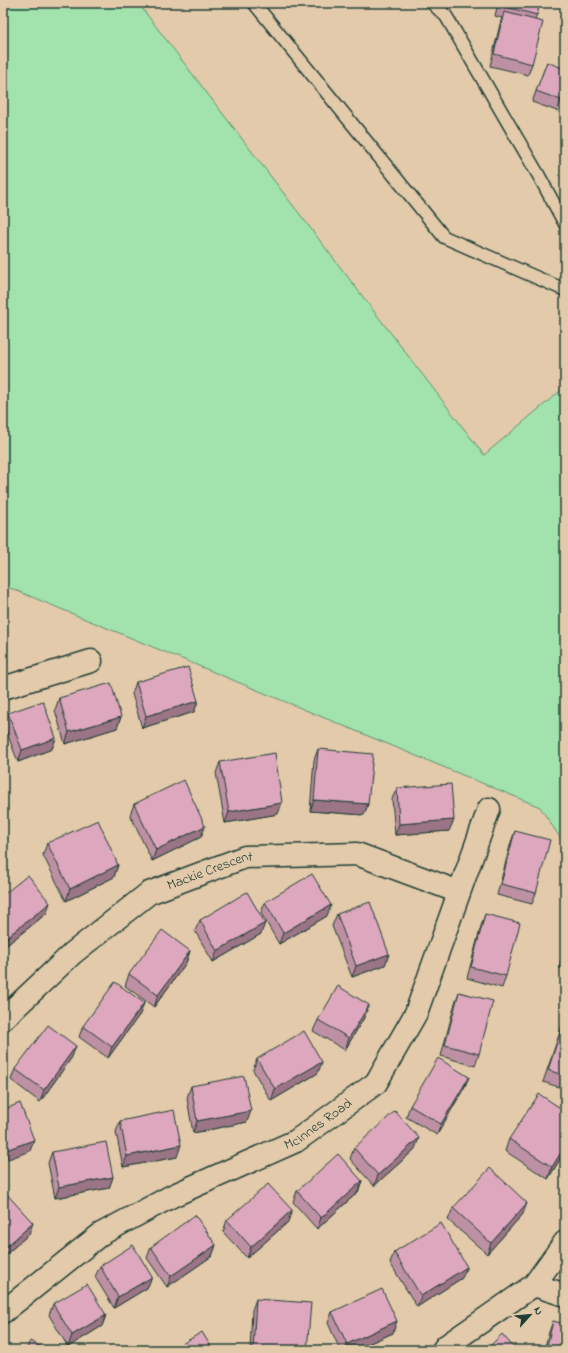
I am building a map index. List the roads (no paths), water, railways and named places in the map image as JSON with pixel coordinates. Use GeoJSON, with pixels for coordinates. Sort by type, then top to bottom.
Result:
{"type":"FeatureCollection","features":[{"type":"Feature","properties":{"kind":"street"},"geometry":{"type":"LineString","coordinates":[[3,688],[91,661]]}},
{"type":"Feature","properties":{"kind":"street","name":"McInnes Road"},"geometry":{"type":"LineString","coordinates":[[3,1312],[101,1234],[172,1196],[296,1142],[376,1083],[416,1013],[489,808]]}},
{"type":"Feature","properties":{"kind":"street","name":"Mackie Crescent"},"geometry":{"type":"LineString","coordinates":[[3,1019],[73,953],[149,893],[245,856],[357,854],[459,892]]}},
{"type":"Feature","properties":{"kind":"street"},"geometry":{"type":"LineString","coordinates":[[443,1350],[446,1346],[534,1285],[565,1242]]}},
{"type":"Feature","properties":{"kind":"street"},"geometry":{"type":"LineString","coordinates":[[534,1285],[565,1295]]}},
{"type":"Feature","properties":{"kind":"lane"},"geometry":{"type":"LineString","coordinates":[[254,3],[444,237],[565,290]]}},
{"type":"Feature","properties":{"kind":"lane"},"geometry":{"type":"LineString","coordinates":[[432,3],[446,16],[539,176],[565,224]]}}]}
